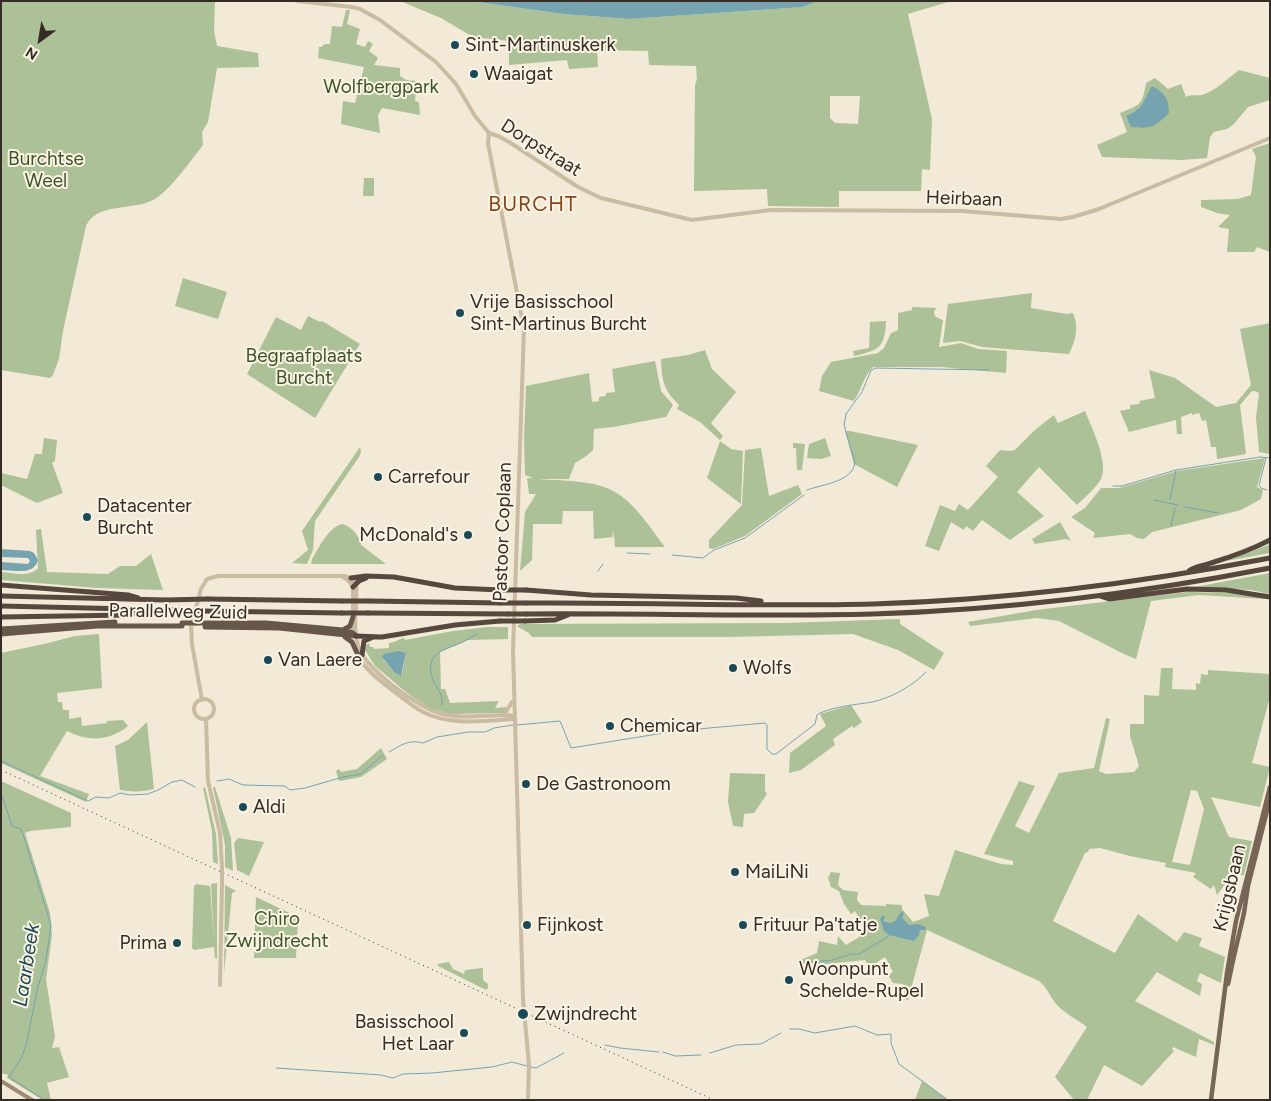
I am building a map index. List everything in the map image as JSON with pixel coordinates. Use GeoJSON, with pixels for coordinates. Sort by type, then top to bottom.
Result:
{"type":"FeatureCollection","features":[{"type":"Feature","properties":{"kind":"highway"},"geometry":{"type":"LineString","coordinates":[[1187,572],[1192,568],[1258,547],[1270,540]]}},
{"type":"Feature","properties":{"kind":"highway"},"geometry":{"type":"LineString","coordinates":[[1,596],[146,600],[526,604],[874,604],[969,598],[1092,586],[1270,558]]}},
{"type":"Feature","properties":{"kind":"highway"},"geometry":{"type":"LineString","coordinates":[[1,606],[342,613],[774,616],[874,614],[953,610],[1097,595],[1172,585],[1270,568]]}},
{"type":"Feature","properties":{"kind":"highway"},"geometry":{"type":"LineString","coordinates":[[355,586],[363,579],[372,577]]}},
{"type":"Feature","properties":{"kind":"highway"},"geometry":{"type":"LineString","coordinates":[[351,578],[394,577],[456,588],[526,590],[591,595],[736,598],[776,604]]}},
{"type":"Feature","properties":{"kind":"highway"},"geometry":{"type":"LineString","coordinates":[[1,585],[128,595],[146,600]]}},
{"type":"Feature","properties":{"kind":"highway"},"geometry":{"type":"LineString","coordinates":[[1097,595],[1109,599],[1187,589],[1226,590],[1270,597]]}},
{"type":"Feature","properties":{"kind":"highway"},"geometry":{"type":"LineString","coordinates":[[1,617],[129,615],[144,609]]}},
{"type":"Feature","properties":{"kind":"highway"},"geometry":{"type":"LineString","coordinates":[[360,655],[364,641],[376,637],[448,626],[500,621],[555,620],[570,614]]}},
{"type":"Feature","properties":{"kind":"highway"},"geometry":{"type":"LineString","coordinates":[[343,630],[350,626],[353,617]]}},
{"type":"Feature","properties":{"kind":"highway","name":"Parallelweg Zuid"},"geometry":{"type":"LineString","coordinates":[[1,629],[100,622],[279,628],[354,635]]}},
{"type":"Feature","properties":{"kind":"highway","name":"Parallelweg Zuid"},"geometry":{"type":"LineString","coordinates":[[196,625],[274,623],[343,630],[354,635]]}},
{"type":"Feature","properties":{"kind":"highway","name":"Parallelweg Zuid"},"geometry":{"type":"LineString","coordinates":[[1,634],[97,626],[182,624]]}},
{"type":"Feature","properties":{"kind":"highway"},"geometry":{"type":"LineString","coordinates":[[335,634],[350,640],[360,655]]}},
{"type":"Feature","properties":{"kind":"highway"},"geometry":{"type":"LineString","coordinates":[[354,635],[376,637]]}},
{"type":"Feature","properties":{"kind":"main road","name":"Krijgsbaan"},"geometry":{"type":"LineString","coordinates":[[1211,1100],[1227,973],[1236,921],[1270,787]]}},
{"type":"Feature","properties":{"kind":"main road","name":"Krijgsbaan"},"geometry":{"type":"LineString","coordinates":[[1225,998],[1248,886],[1270,799]]}},
{"type":"Feature","properties":{"kind":"main road"},"geometry":{"type":"LineString","coordinates":[[1236,921],[1239,924],[1242,922]]}},
{"type":"Feature","properties":{"kind":"main road"},"geometry":{"type":"LineString","coordinates":[[2,1082],[32,1100]]}},
{"type":"Feature","properties":{"kind":"street","name":"Dorpstraat"},"geometry":{"type":"LineString","coordinates":[[297,1],[352,7],[360,9],[380,20],[436,62],[456,84],[475,116],[489,133],[509,142],[601,198],[644,209]]}},
{"type":"Feature","properties":{"kind":"street","name":"Pastoor Coplaan"},"geometry":{"type":"LineString","coordinates":[[489,133],[488,143],[524,329],[513,635],[520,935],[529,1067],[528,1100]]}},
{"type":"Feature","properties":{"kind":"street","name":"Heirbaan"},"geometry":{"type":"LineString","coordinates":[[644,209],[697,220],[771,210],[962,211],[1066,218],[1092,212],[1119,202],[1270,138]]}},
{"type":"Feature","properties":{"kind":"street"},"geometry":{"type":"LineString","coordinates":[[339,576],[355,586]]}},
{"type":"Feature","properties":{"kind":"street"},"geometry":{"type":"LineString","coordinates":[[202,700],[191,630],[192,619],[204,582],[211,577],[339,576],[351,578],[355,586],[354,635]]}},
{"type":"Feature","properties":{"kind":"street"},"geometry":{"type":"LineString","coordinates":[[355,586],[354,635],[360,655],[373,675],[416,707],[433,716],[462,721],[514,718]]}},
{"type":"Feature","properties":{"kind":"street"},"geometry":{"type":"LineString","coordinates":[[360,655],[383,677],[418,703],[434,712],[449,716],[504,715],[514,718]]}},
{"type":"Feature","properties":{"kind":"street"},"geometry":{"type":"LineString","coordinates":[[504,715],[510,708],[514,698]]}},
{"type":"Feature","properties":{"kind":"street"},"geometry":{"type":"LineString","coordinates":[[202,700],[210,701],[214,709],[212,714],[206,719],[198,718],[194,711],[195,704],[202,700]]}},
{"type":"Feature","properties":{"kind":"street"},"geometry":{"type":"LineString","coordinates":[[206,719],[208,781],[220,833],[222,868],[220,985]]}},
{"type":"Feature","properties":{"kind":"green space","name":"Burchtse Weel"},"geometry":{"type":"Polygon","coordinates":[[[1,1],[215,1],[214,31],[217,46],[258,53],[259,67],[217,68],[208,122],[202,132],[203,145],[166,190],[153,200],[145,203],[106,210],[91,218],[86,226],[63,331],[59,359],[50,378],[1,370],[1,1]]]}},
{"type":"Feature","properties":{"kind":"green space"},"geometry":{"type":"Polygon","coordinates":[[[400,1],[471,1],[563,14],[629,19],[803,7],[818,1],[951,1],[908,14],[932,119],[930,170],[922,169],[921,191],[839,191],[839,207],[768,206],[767,189],[694,191],[696,66],[649,65],[648,51],[597,50],[598,67],[569,69],[567,60],[509,65],[509,41],[473,37],[441,18],[400,1]],[[830,96],[830,118],[835,123],[858,124],[860,96],[830,96]]]}},
{"type":"Feature","properties":{"kind":"green space","name":"Wolfbergpark"},"geometry":{"type":"Polygon","coordinates":[[[346,10],[350,10],[347,24],[360,29],[356,44],[365,47],[368,41],[373,44],[369,51],[378,58],[374,65],[400,68],[400,76],[406,80],[417,81],[415,101],[419,102],[420,115],[382,108],[378,115],[380,133],[341,124],[343,101],[355,103],[364,67],[318,58],[319,47],[330,44],[332,26],[342,27],[346,10]]]}},
{"type":"Feature","properties":{"kind":"green space"},"geometry":{"type":"Polygon","coordinates":[[[1239,70],[1270,78],[1270,100],[1248,107],[1233,125],[1227,129],[1214,132],[1210,137],[1207,158],[1181,160],[1102,157],[1097,145],[1127,132],[1120,113],[1136,106],[1142,100],[1146,83],[1155,78],[1168,89],[1181,84],[1186,97],[1202,95],[1217,87],[1239,70]],[[1148,93],[1140,107],[1127,116],[1138,128],[1148,93]]]}},
{"type":"Feature","properties":{"kind":"green space"},"geometry":{"type":"Polygon","coordinates":[[[1270,143],[1270,252],[1257,247],[1254,252],[1227,252],[1229,229],[1218,227],[1230,215],[1217,213],[1201,207],[1201,200],[1238,199],[1251,195],[1256,157],[1252,149],[1270,143]]]}},
{"type":"Feature","properties":{"kind":"green space"},"geometry":{"type":"Polygon","coordinates":[[[364,178],[374,178],[374,196],[363,196],[364,178]]]}},
{"type":"Feature","properties":{"kind":"green space"},"geometry":{"type":"Polygon","coordinates":[[[183,278],[227,292],[218,319],[175,306],[183,278]]]}},
{"type":"Feature","properties":{"kind":"green space"},"geometry":{"type":"Polygon","coordinates":[[[1032,293],[1031,308],[1067,314],[1073,313],[1076,333],[1069,354],[982,347],[960,341],[943,343],[948,304],[1032,293]]]}},
{"type":"Feature","properties":{"kind":"green space"},"geometry":{"type":"Polygon","coordinates":[[[912,307],[937,308],[934,311],[935,315],[943,320],[939,347],[961,343],[978,349],[1007,351],[1006,373],[941,367],[873,367],[867,374],[854,401],[819,391],[822,376],[831,362],[878,353],[884,348],[891,333],[898,330],[898,313],[912,310],[912,307]]]}},
{"type":"Feature","properties":{"kind":"green space","name":"Begraafplaats Burcht"},"geometry":{"type":"Polygon","coordinates":[[[308,316],[320,322],[322,321],[360,344],[315,418],[247,374],[276,317],[301,330],[308,316]]]}},
{"type":"Feature","properties":{"kind":"green space"},"geometry":{"type":"Polygon","coordinates":[[[886,321],[884,337],[879,346],[869,352],[854,356],[853,351],[869,348],[870,322],[886,321]]]}},
{"type":"Feature","properties":{"kind":"green space"},"geometry":{"type":"Polygon","coordinates":[[[1270,323],[1270,454],[1259,452],[1256,418],[1259,393],[1255,391],[1252,391],[1240,405],[1246,454],[1217,459],[1216,447],[1211,447],[1206,420],[1202,421],[1199,413],[1192,415],[1192,413],[1181,417],[1182,434],[1177,434],[1176,420],[1129,432],[1120,411],[1130,409],[1130,405],[1140,404],[1139,401],[1155,398],[1149,370],[1175,378],[1216,407],[1236,403],[1251,385],[1240,329],[1270,323]]]}},
{"type":"Feature","properties":{"kind":"green space"},"geometry":{"type":"Polygon","coordinates":[[[705,350],[712,369],[736,392],[711,423],[723,436],[720,440],[700,422],[677,409],[679,405],[664,384],[662,373],[661,359],[705,350]]]}},
{"type":"Feature","properties":{"kind":"green space"},"geometry":{"type":"Polygon","coordinates":[[[655,361],[661,391],[673,405],[666,417],[594,429],[593,450],[575,463],[569,479],[539,479],[586,483],[611,490],[638,511],[665,547],[615,547],[612,531],[613,537],[594,539],[593,511],[563,511],[562,524],[533,524],[532,560],[520,571],[525,512],[536,494],[529,494],[527,478],[533,478],[525,475],[526,386],[589,373],[592,402],[599,401],[599,397],[606,396],[606,393],[615,392],[612,369],[655,361]]]}},
{"type":"Feature","properties":{"kind":"green space"},"geometry":{"type":"Polygon","coordinates":[[[1085,411],[1099,445],[1103,472],[1096,486],[1077,505],[1039,467],[1017,492],[1044,516],[1010,540],[982,520],[973,531],[966,526],[964,530],[951,522],[939,551],[925,546],[940,505],[955,511],[959,504],[968,510],[998,477],[986,466],[1000,450],[1015,450],[1036,429],[1054,415],[1058,423],[1085,411]]]}},
{"type":"Feature","properties":{"kind":"green space"},"geometry":{"type":"Polygon","coordinates":[[[845,431],[918,445],[897,487],[854,464],[845,431]]]}},
{"type":"Feature","properties":{"kind":"green space"},"geometry":{"type":"Polygon","coordinates":[[[44,438],[57,440],[55,461],[52,463],[63,493],[37,503],[1,485],[1,473],[27,479],[35,454],[42,454],[44,438]]]}},
{"type":"Feature","properties":{"kind":"green space"},"geometry":{"type":"Polygon","coordinates":[[[825,438],[831,456],[821,459],[807,458],[809,444],[825,438]]]}},
{"type":"Feature","properties":{"kind":"green space"},"geometry":{"type":"Polygon","coordinates":[[[720,441],[731,449],[743,451],[741,504],[707,478],[720,441]]]}},
{"type":"Feature","properties":{"kind":"green space"},"geometry":{"type":"Polygon","coordinates":[[[793,443],[805,444],[802,470],[797,470],[796,448],[793,448],[793,443]]]}},
{"type":"Feature","properties":{"kind":"green space"},"geometry":{"type":"Polygon","coordinates":[[[360,447],[359,457],[315,521],[313,550],[307,564],[292,563],[308,550],[302,531],[360,447]]]}},
{"type":"Feature","properties":{"kind":"green space"},"geometry":{"type":"Polygon","coordinates":[[[761,448],[769,496],[798,485],[802,494],[745,536],[713,549],[709,548],[709,540],[742,505],[745,450],[761,448]]]}},
{"type":"Feature","properties":{"kind":"green space"},"geometry":{"type":"Polygon","coordinates":[[[1265,458],[1257,487],[1263,490],[1261,499],[1241,510],[1152,532],[1144,539],[1130,534],[1093,538],[1095,533],[1071,517],[1085,508],[1101,488],[1119,488],[1177,471],[1265,458]]]}},
{"type":"Feature","properties":{"kind":"green space"},"geometry":{"type":"Polygon","coordinates":[[[1060,522],[1071,541],[1066,539],[1035,544],[1032,539],[1060,522]]]}},
{"type":"Feature","properties":{"kind":"green space"},"geometry":{"type":"Polygon","coordinates":[[[343,524],[354,532],[361,545],[386,564],[311,564],[312,559],[329,533],[343,524]]]}},
{"type":"Feature","properties":{"kind":"green space"},"geometry":{"type":"Polygon","coordinates":[[[41,529],[47,572],[108,574],[120,566],[136,566],[151,554],[163,590],[97,588],[1,580],[1,572],[26,574],[38,568],[36,530],[41,529]]]}},
{"type":"Feature","properties":{"kind":"green space"},"geometry":{"type":"Polygon","coordinates":[[[1270,544],[1270,553],[1226,561],[1266,546],[1270,544]]]}},
{"type":"Feature","properties":{"kind":"green space"},"geometry":{"type":"Polygon","coordinates":[[[1270,573],[1270,594],[1251,590],[1195,587],[1270,573]]]}},
{"type":"Feature","properties":{"kind":"green space"},"geometry":{"type":"Polygon","coordinates":[[[1187,592],[1228,593],[1265,599],[1199,595],[1151,601],[1136,659],[1059,621],[1037,618],[970,626],[968,622],[1036,610],[1187,592]]]}},
{"type":"Feature","properties":{"kind":"green space"},"geometry":{"type":"Polygon","coordinates":[[[900,619],[900,624],[944,653],[934,670],[898,650],[853,634],[728,637],[532,637],[529,633],[518,627],[518,625],[522,624],[786,623],[900,619]]]}},
{"type":"Feature","properties":{"kind":"green space"},"geometry":{"type":"Polygon","coordinates":[[[487,627],[508,627],[508,639],[468,640],[440,652],[441,689],[445,689],[450,703],[499,701],[495,708],[507,707],[504,713],[451,714],[431,709],[407,693],[375,666],[365,650],[366,645],[369,643],[370,647],[374,649],[389,648],[389,643],[404,638],[405,640],[487,627]],[[406,653],[383,659],[394,672],[402,674],[406,653]]]}},
{"type":"Feature","properties":{"kind":"green space"},"geometry":{"type":"Polygon","coordinates":[[[99,634],[102,688],[57,693],[58,702],[62,702],[63,710],[69,710],[69,719],[81,717],[82,726],[123,720],[128,726],[114,735],[99,738],[83,737],[67,731],[40,776],[89,794],[86,802],[1,763],[1,653],[75,636],[99,634]]]}},
{"type":"Feature","properties":{"kind":"green space"},"geometry":{"type":"Polygon","coordinates":[[[1161,668],[1173,668],[1172,689],[1196,690],[1196,683],[1200,684],[1201,674],[1208,675],[1208,670],[1270,674],[1270,697],[1252,763],[1270,767],[1260,807],[1211,797],[1229,837],[1252,841],[1244,875],[1232,875],[1217,895],[1214,885],[1211,889],[1193,877],[1196,873],[1165,867],[1166,863],[1100,848],[1089,849],[1085,853],[1053,921],[1115,953],[1138,914],[1177,942],[1184,932],[1202,938],[1199,946],[1225,957],[1221,983],[1200,973],[1197,981],[1202,984],[1200,996],[1157,972],[1135,1001],[1214,1042],[1214,1045],[1199,1039],[1196,1057],[1173,1047],[1174,1051],[1142,1086],[1104,1065],[1087,1100],[1074,1100],[1055,1077],[1087,1027],[1060,1008],[1039,981],[927,930],[908,1000],[903,999],[905,987],[903,984],[893,983],[888,975],[893,972],[885,957],[870,967],[865,960],[800,967],[798,961],[817,953],[819,941],[837,945],[838,936],[846,945],[859,937],[865,928],[855,911],[851,914],[844,904],[839,891],[831,887],[828,878],[831,872],[840,873],[838,885],[843,890],[858,892],[857,900],[861,905],[902,905],[902,909],[913,922],[929,916],[924,894],[939,896],[955,850],[1001,864],[1013,865],[1013,861],[984,854],[1019,781],[1035,786],[1015,826],[1029,833],[1059,773],[1094,768],[1106,718],[1110,719],[1099,771],[1106,774],[1134,772],[1139,766],[1130,736],[1130,724],[1144,724],[1144,695],[1159,696],[1161,668]],[[1191,790],[1172,862],[1190,865],[1204,809],[1197,791],[1191,790]]]}},
{"type":"Feature","properties":{"kind":"green space"},"geometry":{"type":"Polygon","coordinates":[[[851,705],[862,722],[854,728],[852,726],[833,739],[835,745],[801,770],[789,773],[790,753],[826,726],[820,714],[851,705]]]}},
{"type":"Feature","properties":{"kind":"green space"},"geometry":{"type":"Polygon","coordinates":[[[147,722],[154,789],[145,791],[120,790],[115,746],[128,740],[147,722]]]}},
{"type":"Feature","properties":{"kind":"green space"},"geometry":{"type":"Polygon","coordinates":[[[381,748],[387,759],[361,777],[339,781],[336,771],[339,769],[341,772],[357,769],[381,748]]]}},
{"type":"Feature","properties":{"kind":"green space"},"geometry":{"type":"Polygon","coordinates":[[[730,773],[765,774],[765,791],[767,794],[754,813],[744,814],[743,827],[733,826],[728,802],[730,773]]]}},
{"type":"Feature","properties":{"kind":"green space"},"geometry":{"type":"Polygon","coordinates":[[[1,781],[71,813],[71,827],[25,833],[50,913],[52,935],[46,979],[55,1037],[52,1048],[59,1047],[69,1077],[47,1083],[51,1100],[43,1100],[7,1078],[8,1075],[1,1073],[1,781]]]}},
{"type":"Feature","properties":{"kind":"green space"},"geometry":{"type":"Polygon","coordinates":[[[205,787],[216,834],[218,864],[213,862],[212,831],[203,788],[205,787]]]}},
{"type":"Feature","properties":{"kind":"green space"},"geometry":{"type":"Polygon","coordinates":[[[213,787],[215,787],[231,838],[233,871],[225,867],[225,845],[213,787]]]}},
{"type":"Feature","properties":{"kind":"green space"},"geometry":{"type":"Polygon","coordinates":[[[238,838],[264,842],[249,876],[237,870],[234,843],[238,838]]]}},
{"type":"Feature","properties":{"kind":"green space"},"geometry":{"type":"Polygon","coordinates":[[[217,883],[217,959],[215,958],[214,947],[194,950],[192,948],[194,886],[196,884],[210,886],[214,943],[211,884],[217,883]]]}},
{"type":"Feature","properties":{"kind":"green space"},"geometry":{"type":"Polygon","coordinates":[[[225,885],[236,891],[232,893],[224,974],[225,885]]]}},
{"type":"Feature","properties":{"kind":"green space","name":"Chiro Zwijndrecht"},"geometry":{"type":"Polygon","coordinates":[[[256,897],[298,917],[296,958],[254,958],[256,897]]]}},
{"type":"Feature","properties":{"kind":"green space"},"geometry":{"type":"Polygon","coordinates":[[[449,962],[453,969],[464,974],[465,970],[483,968],[483,980],[488,984],[488,988],[486,990],[438,966],[438,964],[449,962]]]}},
{"type":"Feature","properties":{"kind":"green space"},"geometry":{"type":"Polygon","coordinates":[[[922,1081],[948,1100],[915,1100],[922,1081]]]}},
{"type":"Feature","properties":{"kind":"water"},"geometry":{"type":"Polygon","coordinates":[[[471,1],[818,1],[803,7],[629,19],[563,14],[471,1]]]}},
{"type":"Feature","properties":{"kind":"water"},"geometry":{"type":"Polygon","coordinates":[[[1152,86],[1165,97],[1169,113],[1152,126],[1143,128],[1131,127],[1126,116],[1139,107],[1152,86]]]}},
{"type":"Feature","properties":{"kind":"water"},"geometry":{"type":"Polygon","coordinates":[[[1,549],[30,551],[34,553],[38,560],[36,565],[28,570],[1,570],[1,562],[28,564],[30,561],[28,558],[1,557],[1,549]]]}},
{"type":"Feature","properties":{"kind":"water"},"geometry":{"type":"Polygon","coordinates":[[[399,651],[406,653],[401,676],[394,672],[382,657],[384,654],[399,651]]]}},
{"type":"Feature","properties":{"kind":"water"},"geometry":{"type":"Polygon","coordinates":[[[901,912],[904,913],[902,918],[909,925],[917,924],[926,927],[925,930],[920,930],[919,935],[914,941],[889,935],[884,931],[880,919],[883,915],[885,922],[891,923],[895,921],[901,912]]]}},
{"type":"Feature","properties":{"kind":"waterway"},"geometry":{"type":"LineString","coordinates":[[807,490],[843,478],[853,469],[855,463],[844,425],[846,414],[862,392],[871,370],[876,368],[989,370]]}},
{"type":"Feature","properties":{"kind":"waterway"},"geometry":{"type":"LineString","coordinates":[[1113,486],[1122,486],[1176,470],[1260,457],[1270,458]]}},
{"type":"Feature","properties":{"kind":"waterway"},"geometry":{"type":"LineString","coordinates":[[1266,458],[1259,485],[1267,490]]}},
{"type":"Feature","properties":{"kind":"waterway"},"geometry":{"type":"LineString","coordinates":[[1170,499],[1176,470]]}},
{"type":"Feature","properties":{"kind":"waterway"},"geometry":{"type":"LineString","coordinates":[[672,555],[703,558],[714,550],[745,538],[804,495]]}},
{"type":"Feature","properties":{"kind":"waterway"},"geometry":{"type":"LineString","coordinates":[[1154,500],[1178,505]]}},
{"type":"Feature","properties":{"kind":"waterway"},"geometry":{"type":"LineString","coordinates":[[1185,507],[1218,513]]}},
{"type":"Feature","properties":{"kind":"waterway"},"geometry":{"type":"LineString","coordinates":[[1171,526],[1175,508]]}},
{"type":"Feature","properties":{"kind":"waterway"},"geometry":{"type":"LineString","coordinates":[[627,553],[650,554]]}},
{"type":"Feature","properties":{"kind":"waterway"},"geometry":{"type":"LineString","coordinates":[[598,571],[603,564]]}},
{"type":"Feature","properties":{"kind":"waterway"},"geometry":{"type":"LineString","coordinates":[[442,706],[440,693],[432,677],[431,668],[434,657],[438,653],[477,634]]}},
{"type":"Feature","properties":{"kind":"waterway"},"geometry":{"type":"LineString","coordinates":[[517,725],[560,721],[571,748],[676,731],[765,723],[767,725],[767,749],[772,754],[776,754],[815,724],[817,715],[820,713],[839,707],[887,698],[908,687],[926,672]]}},
{"type":"Feature","properties":{"kind":"waterway"},"geometry":{"type":"LineString","coordinates":[[389,752],[409,742],[423,743],[437,737],[468,732],[485,732],[494,728],[513,725]]}},
{"type":"Feature","properties":{"kind":"waterway"},"geometry":{"type":"LineString","coordinates":[[217,781],[229,779],[243,785],[285,786],[290,790],[305,788],[361,774],[383,755]]}},
{"type":"Feature","properties":{"kind":"waterway"},"geometry":{"type":"LineString","coordinates":[[1,761],[88,801],[96,797],[109,798],[120,793],[131,795],[148,794],[172,782],[182,780],[195,787]]}},
{"type":"Feature","properties":{"kind":"waterway","name":"Laarbeek"},"geometry":{"type":"LineString","coordinates":[[1,793],[12,826],[21,829],[23,834],[51,925],[46,960],[37,990],[27,1042],[21,1059],[9,1077],[44,1100]]}},
{"type":"Feature","properties":{"kind":"waterway"},"geometry":{"type":"LineString","coordinates":[[809,962],[833,960],[851,954],[859,954],[889,935]]}},
{"type":"Feature","properties":{"kind":"waterway","name":"Laarbeek"},"geometry":{"type":"LineString","coordinates":[[790,1029],[815,1033],[855,1026],[877,1035],[891,1034],[891,1043],[899,1064],[948,1100]]}},
{"type":"Feature","properties":{"kind":"waterway","name":"Laarbeek"},"geometry":{"type":"LineString","coordinates":[[710,1053],[736,1045],[761,1044],[781,1033]]}},
{"type":"Feature","properties":{"kind":"waterway","name":"Laarbeek"},"geometry":{"type":"LineString","coordinates":[[605,1045],[659,1052]]}},
{"type":"Feature","properties":{"kind":"waterway","name":"Laarbeek"},"geometry":{"type":"LineString","coordinates":[[663,1052],[675,1056],[701,1055]]}},
{"type":"Feature","properties":{"kind":"waterway","name":"Laarbeek"},"geometry":{"type":"LineString","coordinates":[[531,1067],[536,1068],[564,1053]]}},
{"type":"Feature","properties":{"kind":"waterway","name":"Laarbeek"},"geometry":{"type":"LineString","coordinates":[[276,1068],[381,1075],[393,1078],[403,1074],[492,1067],[512,1062],[527,1066]]}},
{"type":"Feature","properties":{"kind":"railway"},"geometry":{"type":"LineString","coordinates":[[1,770],[714,1100]]}},
{"type":"Feature","properties":{"kind":"place","name":"Sint-Martinuskerk"},"geometry":{"type":"Point","coordinates":[455,45]}},
{"type":"Feature","properties":{"kind":"place","name":"Waaigat"},"geometry":{"type":"Point","coordinates":[474,74]}},
{"type":"Feature","properties":{"kind":"place","name":"Vrije Basisschool Sint-Martinus Burcht"},"geometry":{"type":"Point","coordinates":[460,313]}},
{"type":"Feature","properties":{"kind":"place","name":"Carrefour"},"geometry":{"type":"Point","coordinates":[378,477]}},
{"type":"Feature","properties":{"kind":"place","name":"Datacenter Burcht"},"geometry":{"type":"Point","coordinates":[87,517]}},
{"type":"Feature","properties":{"kind":"place","name":"McDonald's"},"geometry":{"type":"Point","coordinates":[468,535]}},
{"type":"Feature","properties":{"kind":"place","name":"Van Laere"},"geometry":{"type":"Point","coordinates":[268,660]}},
{"type":"Feature","properties":{"kind":"place","name":"Wolfs"},"geometry":{"type":"Point","coordinates":[733,668]}},
{"type":"Feature","properties":{"kind":"place","name":"Chemicar"},"geometry":{"type":"Point","coordinates":[610,726]}},
{"type":"Feature","properties":{"kind":"place","name":"De Gastronoom"},"geometry":{"type":"Point","coordinates":[526,784]}},
{"type":"Feature","properties":{"kind":"place","name":"Aldi"},"geometry":{"type":"Point","coordinates":[243,807]}},
{"type":"Feature","properties":{"kind":"place","name":"MaiLiNi"},"geometry":{"type":"Point","coordinates":[735,872]}},
{"type":"Feature","properties":{"kind":"place","name":"Fijnkost"},"geometry":{"type":"Point","coordinates":[527,925]}},
{"type":"Feature","properties":{"kind":"place","name":"Frituur Pa'tatje"},"geometry":{"type":"Point","coordinates":[743,925]}},
{"type":"Feature","properties":{"kind":"place","name":"Prima"},"geometry":{"type":"Point","coordinates":[177,943]}},
{"type":"Feature","properties":{"kind":"place","name":"Woonpunt Schelde-Rupel"},"geometry":{"type":"Point","coordinates":[789,980]}},
{"type":"Feature","properties":{"kind":"place","name":"Zwijndrecht"},"geometry":{"type":"Point","coordinates":[523,1014]}},
{"type":"Feature","properties":{"kind":"place","name":"Basisschool Het Laar"},"geometry":{"type":"Point","coordinates":[464,1033]}},
{"type":"Feature","properties":{"kind":"district","name":"BURCHT"},"geometry":{"type":"Point","coordinates":[533,205]}}]}
